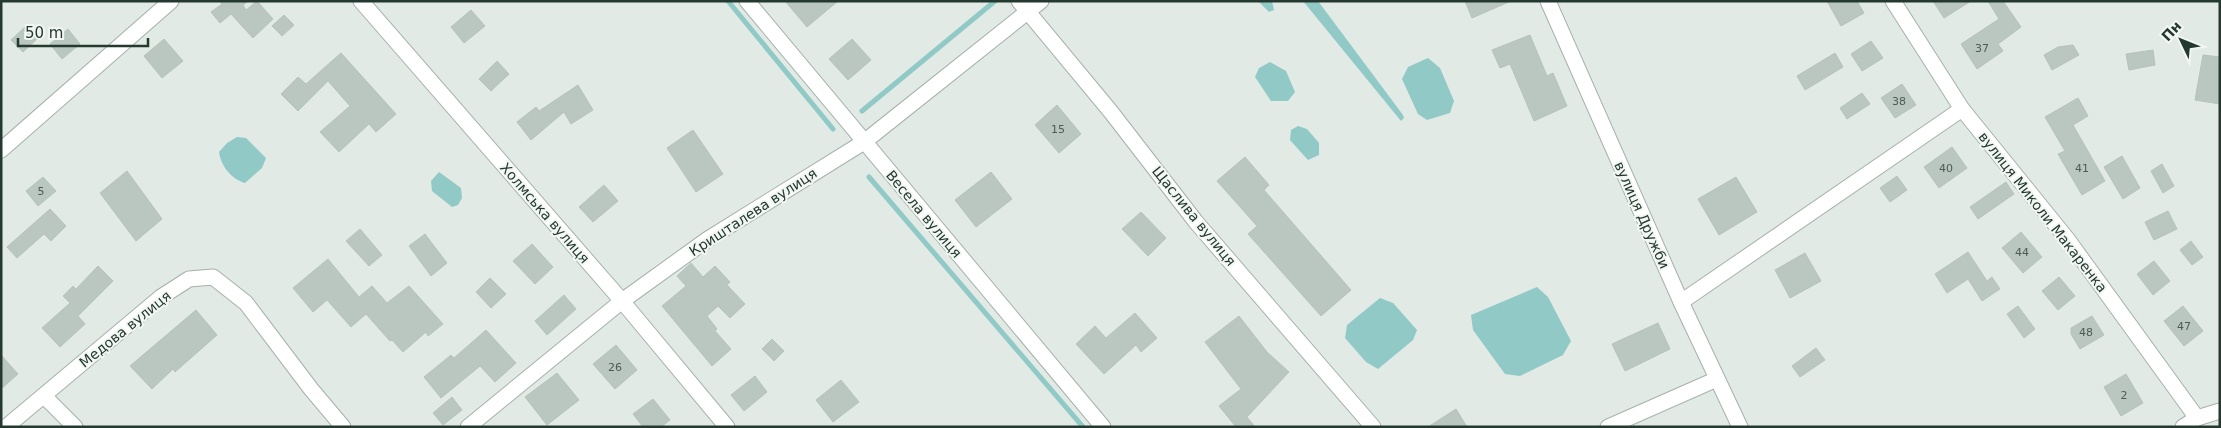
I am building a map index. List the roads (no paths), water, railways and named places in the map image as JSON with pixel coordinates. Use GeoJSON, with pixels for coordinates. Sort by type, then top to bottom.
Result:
{"type":"FeatureCollection","features":[{"type":"Feature","properties":{"kind":"street"},"geometry":{"type":"LineString","coordinates":[[1,150],[171,1]]}},
{"type":"Feature","properties":{"kind":"street","name":"Холмська вулиця"},"geometry":{"type":"LineString","coordinates":[[361,1],[622,301],[727,427]]}},
{"type":"Feature","properties":{"kind":"street","name":"Весела вулиця"},"geometry":{"type":"LineString","coordinates":[[747,1],[1103,427]]}},
{"type":"Feature","properties":{"kind":"street","name":"Кришталева вулиця"},"geometry":{"type":"LineString","coordinates":[[468,427],[622,301],[708,239],[864,142],[1023,7],[1041,1]]}},
{"type":"Feature","properties":{"kind":"street","name":"вулиця Дружби"},"geometry":{"type":"LineString","coordinates":[[1548,1],[1681,302],[1740,427]]}},
{"type":"Feature","properties":{"kind":"street","name":"вулиця Миколи Макаренка"},"geometry":{"type":"LineString","coordinates":[[1893,1],[1962,109],[2068,240],[2198,418]]}},
{"type":"Feature","properties":{"kind":"street","name":"Щаслива вулиця"},"geometry":{"type":"LineString","coordinates":[[1023,7],[1110,112],[1196,222],[1373,427]]}},
{"type":"Feature","properties":{"kind":"street"},"geometry":{"type":"LineString","coordinates":[[1681,302],[1962,109]]}},
{"type":"Feature","properties":{"kind":"street","name":"Медова вулиця"},"geometry":{"type":"LineString","coordinates":[[6,427],[161,297],[190,279],[213,277],[246,303],[311,389],[343,427]]}},
{"type":"Feature","properties":{"kind":"street"},"geometry":{"type":"LineString","coordinates":[[1608,427],[1717,379]]}},
{"type":"Feature","properties":{"kind":"street"},"geometry":{"type":"LineString","coordinates":[[44,396],[76,427]]}},
{"type":"Feature","properties":{"kind":"street"},"geometry":{"type":"LineString","coordinates":[[2183,427],[2198,418],[2220,411]]}},
{"type":"Feature","properties":{"kind":"water"},"geometry":{"type":"Polygon","coordinates":[[[1258,1],[1272,1],[1274,10],[1269,12],[1258,1]]]}},
{"type":"Feature","properties":{"kind":"water"},"geometry":{"type":"Polygon","coordinates":[[[1303,1],[1318,1],[1403,115],[1404,118],[1401,121],[1303,1]]]}},
{"type":"Feature","properties":{"kind":"water"},"geometry":{"type":"Polygon","coordinates":[[[1428,58],[1440,68],[1454,101],[1450,113],[1427,120],[1418,114],[1402,79],[1408,67],[1428,58]]]}},
{"type":"Feature","properties":{"kind":"water"},"geometry":{"type":"Polygon","coordinates":[[[1270,62],[1286,71],[1295,92],[1288,101],[1271,101],[1255,77],[1259,68],[1270,62]]]}},
{"type":"Feature","properties":{"kind":"water"},"geometry":{"type":"Polygon","coordinates":[[[1298,126],[1307,129],[1319,143],[1319,155],[1308,160],[1290,140],[1291,130],[1298,126]]]}},
{"type":"Feature","properties":{"kind":"water"},"geometry":{"type":"Polygon","coordinates":[[[237,137],[246,138],[266,158],[262,168],[245,183],[231,175],[222,162],[219,152],[227,143],[237,137]]]}},
{"type":"Feature","properties":{"kind":"water"},"geometry":{"type":"Polygon","coordinates":[[[439,172],[461,188],[462,198],[458,205],[452,207],[432,191],[431,181],[439,172]]]}},
{"type":"Feature","properties":{"kind":"water"},"geometry":{"type":"Polygon","coordinates":[[[1537,287],[1548,297],[1571,341],[1563,355],[1520,376],[1505,374],[1473,330],[1471,315],[1537,287]]]}},
{"type":"Feature","properties":{"kind":"water"},"geometry":{"type":"Polygon","coordinates":[[[1380,298],[1393,303],[1417,330],[1413,340],[1378,369],[1366,362],[1345,338],[1347,325],[1380,298]]]}},
{"type":"Feature","properties":{"kind":"waterway"},"geometry":{"type":"LineString","coordinates":[[728,1],[833,129]]}},
{"type":"Feature","properties":{"kind":"waterway"},"geometry":{"type":"LineString","coordinates":[[862,111],[995,1]]}},
{"type":"Feature","properties":{"kind":"waterway"},"geometry":{"type":"LineString","coordinates":[[869,177],[1083,427]]}}]}
